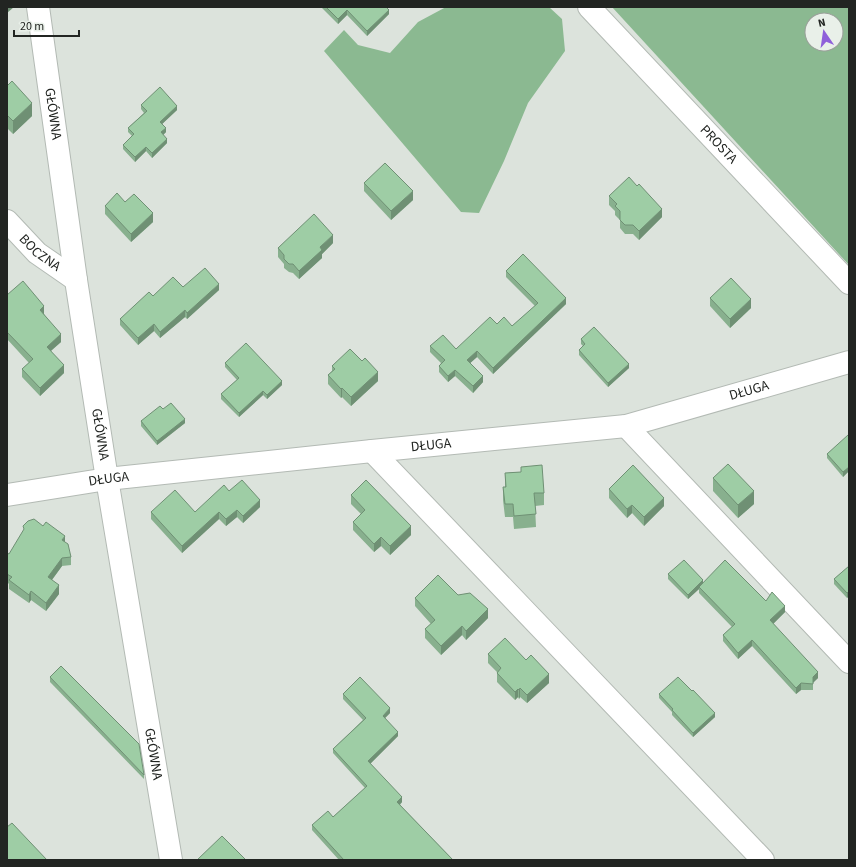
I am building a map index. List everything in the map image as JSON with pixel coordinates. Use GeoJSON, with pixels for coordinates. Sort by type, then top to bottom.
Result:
{"type":"FeatureCollection","features":[{"type":"Feature","properties":{"kind":"street","name":"GŁÓWNA"},"geometry":{"type":"LineString","coordinates":[[38,7],[76,280],[171,860]]}},
{"type":"Feature","properties":{"kind":"street","name":"PROSTA"},"geometry":{"type":"LineString","coordinates":[[589,7],[849,283]]}},
{"type":"Feature","properties":{"kind":"street","name":"BOCZNA"},"geometry":{"type":"LineString","coordinates":[[7,221],[37,254],[76,280]]}},
{"type":"Feature","properties":{"kind":"street","name":"DŁUGA"},"geometry":{"type":"LineString","coordinates":[[7,495],[108,479],[626,426],[849,362]]}},
{"type":"Feature","properties":{"kind":"street"},"geometry":{"type":"LineString","coordinates":[[626,426],[849,662]]}},
{"type":"Feature","properties":{"kind":"street"},"geometry":{"type":"LineString","coordinates":[[372,451],[763,860]]}},
{"type":"Feature","properties":{"kind":"green space"},"geometry":{"type":"Polygon","coordinates":[[[446,7],[549,7],[562,19],[565,51],[528,103],[504,161],[479,213],[461,212],[324,51],[344,30],[358,45],[390,53],[418,22],[446,7]]]}},
{"type":"Feature","properties":{"kind":"green space"},"geometry":{"type":"Polygon","coordinates":[[[612,7],[849,7],[849,265],[612,7]]]}},
{"type":"Feature","properties":{"kind":"building"},"geometry":{"type":"Polygon","coordinates":[[[326,7],[386,7],[389,10],[367,31],[347,10],[338,19],[326,7]]]}},
{"type":"Feature","properties":{"kind":"building"},"geometry":{"type":"Polygon","coordinates":[[[12,81],[32,103],[13,121],[7,115],[7,86],[12,81]]]}},
{"type":"Feature","properties":{"kind":"building"},"geometry":{"type":"Polygon","coordinates":[[[160,87],[177,106],[160,122],[166,128],[161,132],[167,139],[152,153],[146,147],[135,157],[123,145],[134,134],[128,128],[147,111],[141,105],[160,87]]]}},
{"type":"Feature","properties":{"kind":"building"},"geometry":{"type":"Polygon","coordinates":[[[385,163],[413,191],[391,211],[364,183],[385,163]]]}},
{"type":"Feature","properties":{"kind":"building"},"geometry":{"type":"Polygon","coordinates":[[[629,177],[637,186],[639,184],[662,209],[639,231],[633,225],[625,225],[620,220],[620,211],[615,206],[617,204],[609,196],[629,177]]]}},
{"type":"Feature","properties":{"kind":"building"},"geometry":{"type":"Polygon","coordinates":[[[117,193],[125,202],[134,194],[153,213],[131,234],[105,206],[117,193]]]}},
{"type":"Feature","properties":{"kind":"building"},"geometry":{"type":"Polygon","coordinates":[[[314,214],[333,235],[320,247],[322,250],[299,271],[293,264],[289,264],[284,259],[284,255],[278,248],[314,214]]]}},
{"type":"Feature","properties":{"kind":"building"},"geometry":{"type":"Polygon","coordinates":[[[523,254],[566,298],[493,368],[477,351],[467,360],[483,376],[473,386],[455,370],[448,376],[439,366],[445,360],[430,346],[443,335],[456,349],[490,317],[497,324],[504,317],[512,326],[538,303],[506,271],[523,254]]]}},
{"type":"Feature","properties":{"kind":"building"},"geometry":{"type":"Polygon","coordinates":[[[205,268],[219,284],[187,313],[185,310],[160,332],[154,324],[138,338],[120,319],[149,292],[153,296],[173,277],[183,287],[205,268]]]}},
{"type":"Feature","properties":{"kind":"building"},"geometry":{"type":"Polygon","coordinates":[[[731,278],[751,299],[730,319],[710,298],[731,278]]]}},
{"type":"Feature","properties":{"kind":"building"},"geometry":{"type":"Polygon","coordinates":[[[23,281],[44,306],[40,310],[61,334],[47,347],[64,365],[40,388],[22,369],[33,359],[7,332],[7,295],[23,281]]]}},
{"type":"Feature","properties":{"kind":"building"},"geometry":{"type":"Polygon","coordinates":[[[594,327],[629,364],[608,383],[579,350],[585,344],[581,339],[594,327]]]}},
{"type":"Feature","properties":{"kind":"building"},"geometry":{"type":"Polygon","coordinates":[[[246,343],[282,381],[267,395],[263,391],[239,413],[221,394],[239,378],[225,363],[246,343]]]}},
{"type":"Feature","properties":{"kind":"building"},"geometry":{"type":"Polygon","coordinates":[[[350,349],[362,361],[365,358],[378,372],[351,397],[328,375],[335,369],[332,366],[350,349]]]}},
{"type":"Feature","properties":{"kind":"building"},"geometry":{"type":"Polygon","coordinates":[[[171,403],[185,419],[157,441],[141,421],[160,406],[163,409],[171,403]]]}},
{"type":"Feature","properties":{"kind":"building"},"geometry":{"type":"Polygon","coordinates":[[[848,435],[849,467],[843,472],[827,454],[848,435]]]}},
{"type":"Feature","properties":{"kind":"building"},"geometry":{"type":"Polygon","coordinates":[[[728,464],[754,491],[738,505],[713,478],[728,464]]]}},
{"type":"Feature","properties":{"kind":"building"},"geometry":{"type":"Polygon","coordinates":[[[542,465],[544,493],[534,493],[536,514],[514,516],[513,504],[505,504],[503,487],[506,487],[505,473],[521,472],[521,467],[542,465]]]}},
{"type":"Feature","properties":{"kind":"building"},"geometry":{"type":"Polygon","coordinates":[[[633,465],[664,498],[644,517],[632,505],[627,509],[609,489],[633,465]]]}},
{"type":"Feature","properties":{"kind":"building"},"geometry":{"type":"Polygon","coordinates":[[[242,480],[260,500],[243,516],[237,510],[226,519],[219,512],[182,546],[151,512],[175,490],[195,512],[224,485],[229,491],[242,480]]]}},
{"type":"Feature","properties":{"kind":"building"},"geometry":{"type":"Polygon","coordinates":[[[366,480],[411,526],[390,546],[381,537],[374,544],[353,522],[365,510],[351,495],[366,480]]]}},
{"type":"Feature","properties":{"kind":"building"},"geometry":{"type":"Polygon","coordinates":[[[34,519],[43,526],[46,522],[65,536],[62,540],[68,544],[71,557],[62,558],[48,577],[59,585],[46,603],[31,591],[29,595],[9,580],[12,577],[7,574],[7,553],[9,554],[24,529],[23,526],[28,521],[34,519]]]}},
{"type":"Feature","properties":{"kind":"building"},"geometry":{"type":"Polygon","coordinates":[[[684,560],[703,580],[688,595],[668,574],[684,560]]]}},
{"type":"Feature","properties":{"kind":"building"},"geometry":{"type":"Polygon","coordinates":[[[725,560],[766,601],[772,592],[785,606],[770,620],[818,672],[813,677],[813,684],[801,683],[796,688],[752,640],[738,653],[723,635],[735,624],[699,587],[725,560]]]}},
{"type":"Feature","properties":{"kind":"building"},"geometry":{"type":"Polygon","coordinates":[[[849,566],[849,591],[847,593],[834,579],[849,566]]]}},
{"type":"Feature","properties":{"kind":"building"},"geometry":{"type":"Polygon","coordinates":[[[438,575],[458,595],[470,593],[488,609],[466,631],[462,626],[441,646],[425,629],[435,620],[415,598],[438,575]]]}},
{"type":"Feature","properties":{"kind":"building"},"geometry":{"type":"Polygon","coordinates":[[[505,638],[526,660],[531,655],[549,674],[527,695],[520,688],[515,692],[497,673],[501,668],[488,654],[505,638]]]}},
{"type":"Feature","properties":{"kind":"building"},"geometry":{"type":"Polygon","coordinates":[[[61,666],[139,744],[144,775],[50,677],[61,666]]]}},
{"type":"Feature","properties":{"kind":"building"},"geometry":{"type":"Polygon","coordinates":[[[360,677],[390,708],[383,716],[398,732],[368,761],[402,797],[397,802],[453,860],[344,860],[312,825],[328,811],[333,817],[367,786],[333,749],[366,718],[343,694],[360,677]]]}},
{"type":"Feature","properties":{"kind":"building"},"geometry":{"type":"Polygon","coordinates":[[[678,677],[715,713],[693,733],[659,694],[678,677]]]}},
{"type":"Feature","properties":{"kind":"building"},"geometry":{"type":"Polygon","coordinates":[[[12,823],[47,860],[7,860],[7,827],[12,823]]]}},
{"type":"Feature","properties":{"kind":"building"},"geometry":{"type":"Polygon","coordinates":[[[222,836],[245,859],[244,860],[197,860],[222,836]]]}}]}
